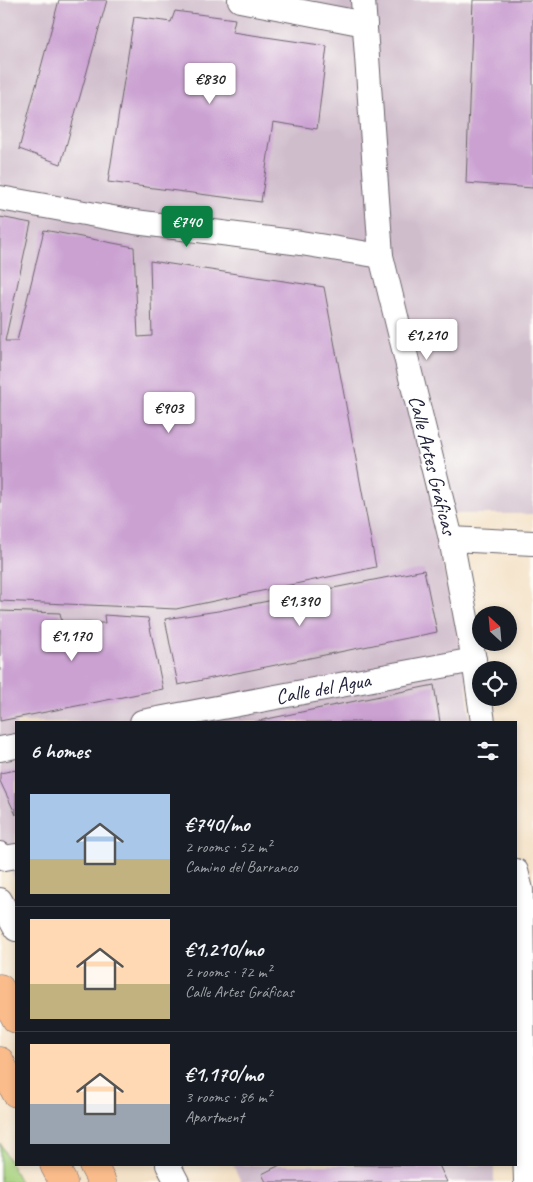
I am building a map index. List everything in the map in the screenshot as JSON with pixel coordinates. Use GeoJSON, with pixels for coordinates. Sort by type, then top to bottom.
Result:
{"type":"FeatureCollection","features":[{"type":"Feature","properties":{"kind":"highway"},"geometry":{"type":"LineString","coordinates":[[0,988],[15,1017]]}},
{"type":"Feature","properties":{"kind":"highway"},"geometry":{"type":"LineString","coordinates":[[0,1061],[15,1091]]}},
{"type":"Feature","properties":{"kind":"highway"},"geometry":{"type":"LineString","coordinates":[[55,1166],[63,1182]]}},
{"type":"Feature","properties":{"kind":"highway"},"geometry":{"type":"LineString","coordinates":[[94,1166],[102,1182]]}},
{"type":"Feature","properties":{"kind":"street"},"geometry":{"type":"LineString","coordinates":[[240,0],[365,24]]}},
{"type":"Feature","properties":{"kind":"street","name":"Calle Artes Gráficas"},"geometry":{"type":"LineString","coordinates":[[364,0],[381,256],[451,539],[474,660],[483,721]]}},
{"type":"Feature","properties":{"kind":"street"},"geometry":{"type":"LineString","coordinates":[[0,198],[135,222],[301,243],[381,256]]}},
{"type":"Feature","properties":{"kind":"street"},"geometry":{"type":"LineString","coordinates":[[451,539],[533,543]]}},
{"type":"Feature","properties":{"kind":"street","name":"Calle del Agua"},"geometry":{"type":"LineString","coordinates":[[147,721],[474,660]]}},
{"type":"Feature","properties":{"kind":"street"},"geometry":{"type":"LineString","coordinates":[[0,749],[15,746]]}},
{"type":"Feature","properties":{"kind":"street"},"geometry":{"type":"LineString","coordinates":[[523,884],[519,1076],[526,1182]]}},
{"type":"Feature","properties":{"kind":"street"},"geometry":{"type":"LineString","coordinates":[[0,900],[15,928]]}},
{"type":"Feature","properties":{"kind":"street"},"geometry":{"type":"LineString","coordinates":[[169,1166],[177,1182]]}},
{"type":"Feature","properties":{"kind":"shaded area"},"geometry":{"type":"Polygon","coordinates":[[[0,0],[533,0],[533,514],[431,514],[465,665],[470,721],[15,721],[15,879],[0,847],[0,0]]]}},
{"type":"Feature","properties":{"kind":"shaded area"},"geometry":{"type":"Polygon","coordinates":[[[233,1166],[494,1166],[494,1182],[241,1182],[233,1166]]]}},
{"type":"Feature","properties":{"kind":"green space"},"geometry":{"type":"Polygon","coordinates":[[[0,1143],[20,1182],[0,1182],[0,1143]]]}},
{"type":"Feature","properties":{"kind":"building"},"geometry":{"type":"Polygon","coordinates":[[[59,0],[107,0],[61,164],[19,149],[59,0]]]}},
{"type":"Feature","properties":{"kind":"building"},"geometry":{"type":"Polygon","coordinates":[[[473,0],[533,0],[533,188],[466,183],[473,0]]]}},
{"type":"Feature","properties":{"kind":"building"},"geometry":{"type":"Polygon","coordinates":[[[175,11],[235,19],[232,32],[327,46],[317,129],[273,122],[261,202],[108,182],[134,17],[171,22],[175,11]]]}},
{"type":"Feature","properties":{"kind":"building"},"geometry":{"type":"Polygon","coordinates":[[[0,217],[31,223],[5,341],[17,341],[44,230],[134,247],[138,337],[152,336],[150,261],[324,287],[376,567],[176,609],[0,601],[0,217]]]}},
{"type":"Feature","properties":{"kind":"building"},"geometry":{"type":"Polygon","coordinates":[[[424,570],[437,632],[178,685],[165,619],[218,611],[424,570]]]}},
{"type":"Feature","properties":{"kind":"building"},"geometry":{"type":"Polygon","coordinates":[[[0,611],[60,613],[62,623],[105,623],[104,615],[148,618],[163,689],[0,721],[0,611]]]}},
{"type":"Feature","properties":{"kind":"building"},"geometry":{"type":"Polygon","coordinates":[[[434,685],[440,721],[259,721],[434,685]]]}},
{"type":"Feature","properties":{"kind":"building"},"geometry":{"type":"Polygon","coordinates":[[[15,770],[15,813],[0,781],[0,773],[15,770]]]}},
{"type":"Feature","properties":{"kind":"building"},"geometry":{"type":"Polygon","coordinates":[[[278,1166],[439,1166],[447,1182],[266,1182],[262,1174],[278,1166]]]}}]}
